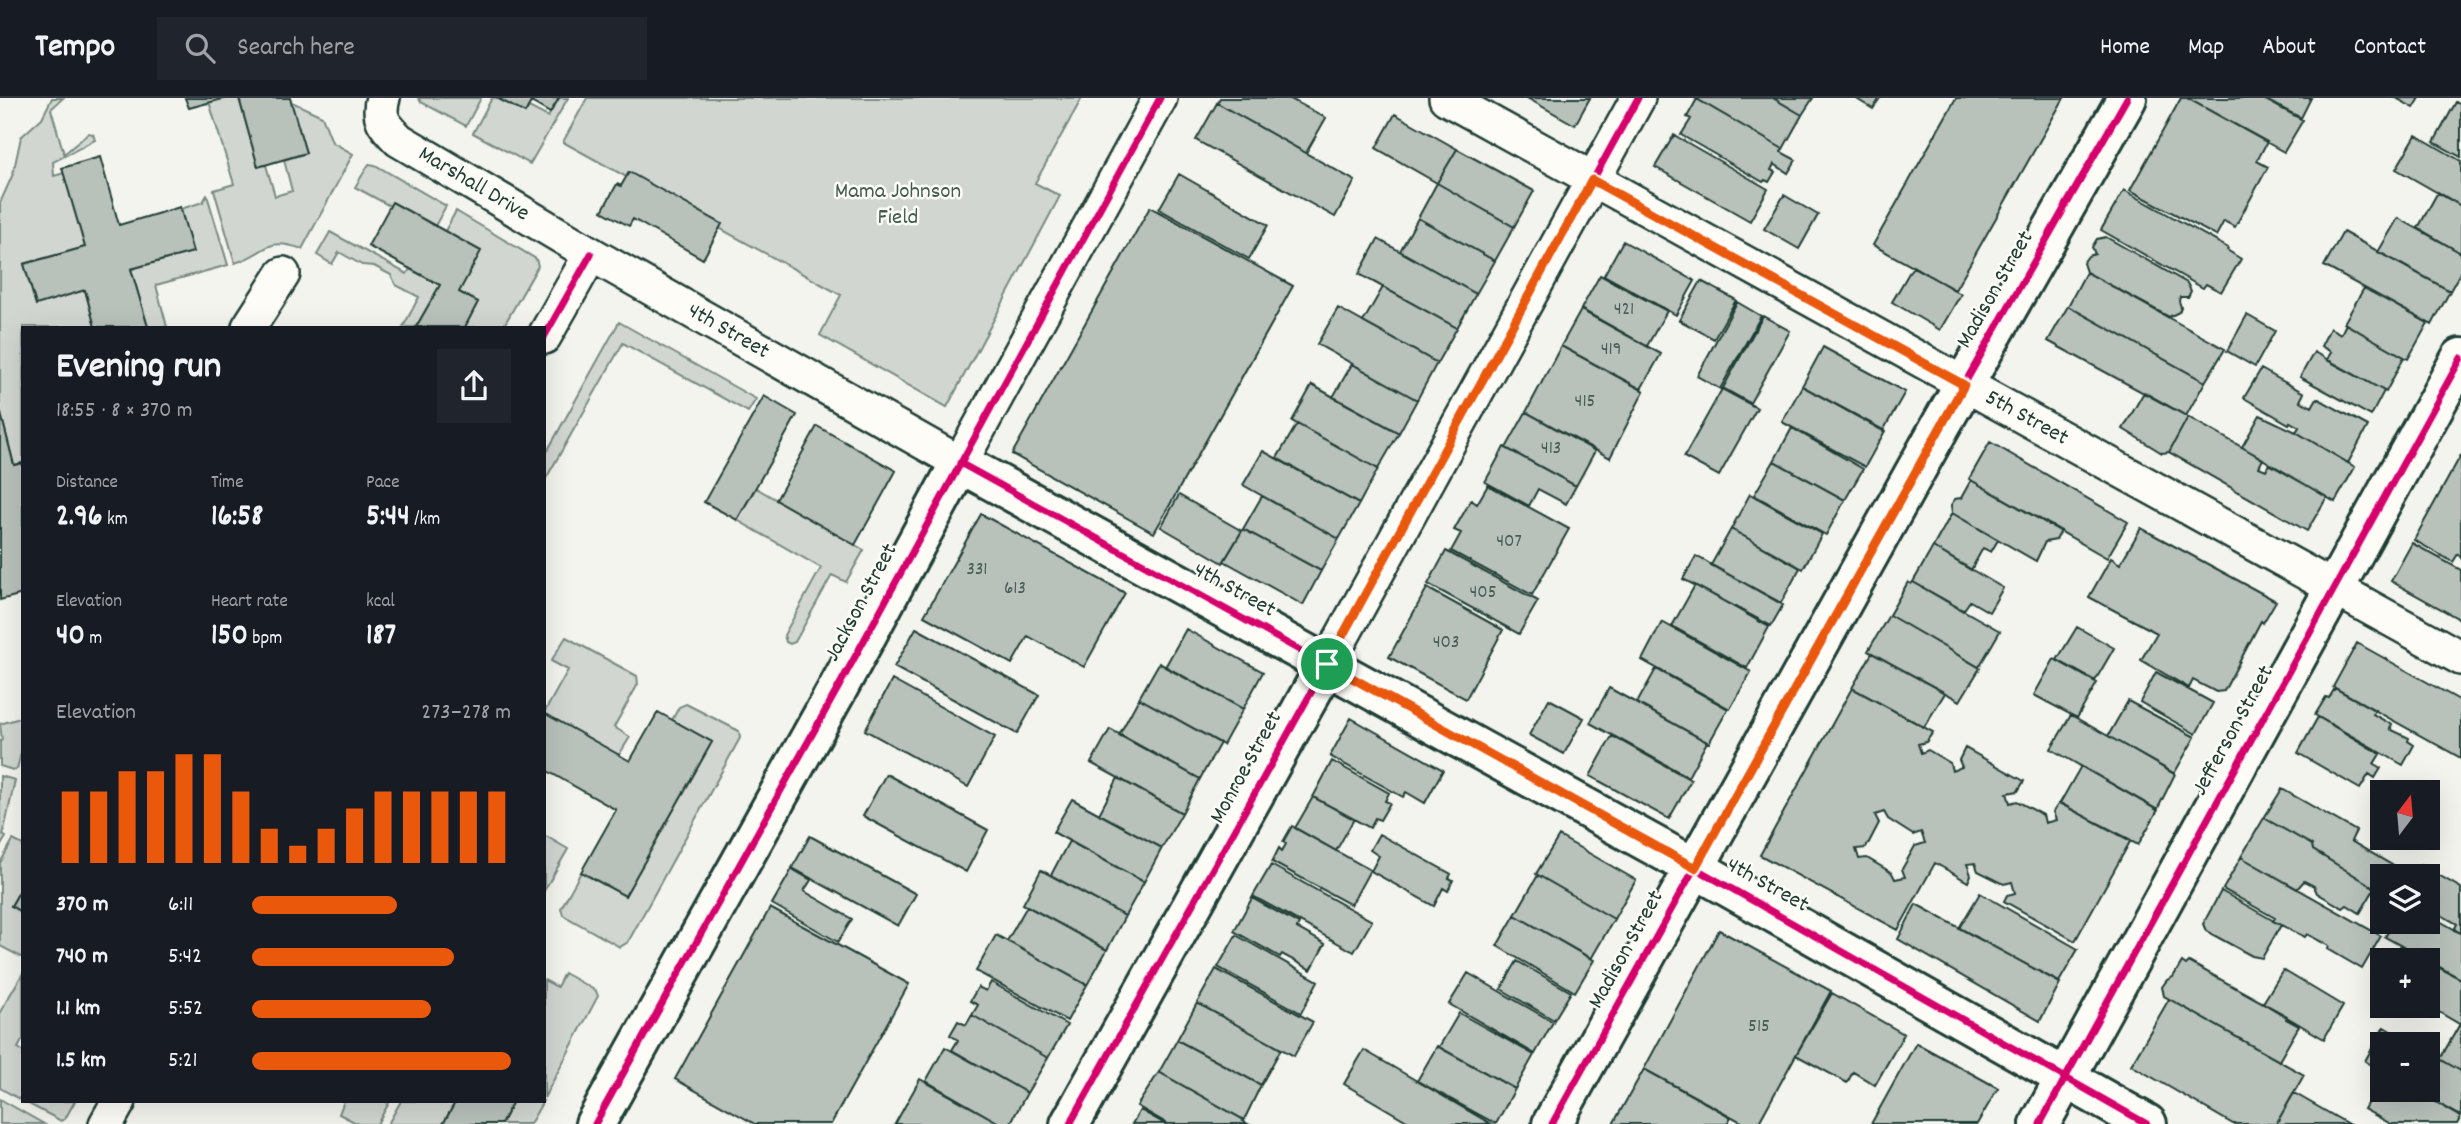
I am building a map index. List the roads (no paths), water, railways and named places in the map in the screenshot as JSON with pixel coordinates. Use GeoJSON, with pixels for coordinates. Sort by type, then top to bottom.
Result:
{"type":"FeatureCollection","features":[{"type":"Feature","properties":{"kind":"street","name":"Marshall Drive"},"geometry":{"type":"LineString","coordinates":[[383,98],[381,120],[399,140],[591,254]]}},
{"type":"Feature","properties":{"kind":"street","name":"Jackson Street"},"geometry":{"type":"LineString","coordinates":[[595,1124],[831,701],[1160,98]]}},
{"type":"Feature","properties":{"kind":"street","name":"5th Street"},"geometry":{"type":"LineString","coordinates":[[1446,98],[2461,658]]}},
{"type":"Feature","properties":{"kind":"street","name":"Monroe Street"},"geometry":{"type":"LineString","coordinates":[[1070,1124],[1638,98]]}},
{"type":"Feature","properties":{"kind":"street","name":"Madison Street"},"geometry":{"type":"LineString","coordinates":[[1552,1124],[2127,98]]}},
{"type":"Feature","properties":{"kind":"street"},"geometry":{"type":"LineString","coordinates":[[546,333],[591,254]]}},
{"type":"Feature","properties":{"kind":"street","name":"4th Street"},"geometry":{"type":"LineString","coordinates":[[591,254],[960,463],[1695,868],[2147,1124]]}},
{"type":"Feature","properties":{"kind":"street"},"geometry":{"type":"LineString","coordinates":[[250,326],[283,274]]}},
{"type":"Feature","properties":{"kind":"street","name":"Jefferson Street"},"geometry":{"type":"LineString","coordinates":[[2040,1124],[2461,358]]}},
{"type":"Feature","properties":{"kind":"street"},"geometry":{"type":"LineString","coordinates":[[106,1124],[119,1103]]}},
{"type":"Feature","properties":{"kind":"park label","name":"Mama Johnson Field"},"geometry":{"type":"Point","coordinates":[898,205]}}]}
